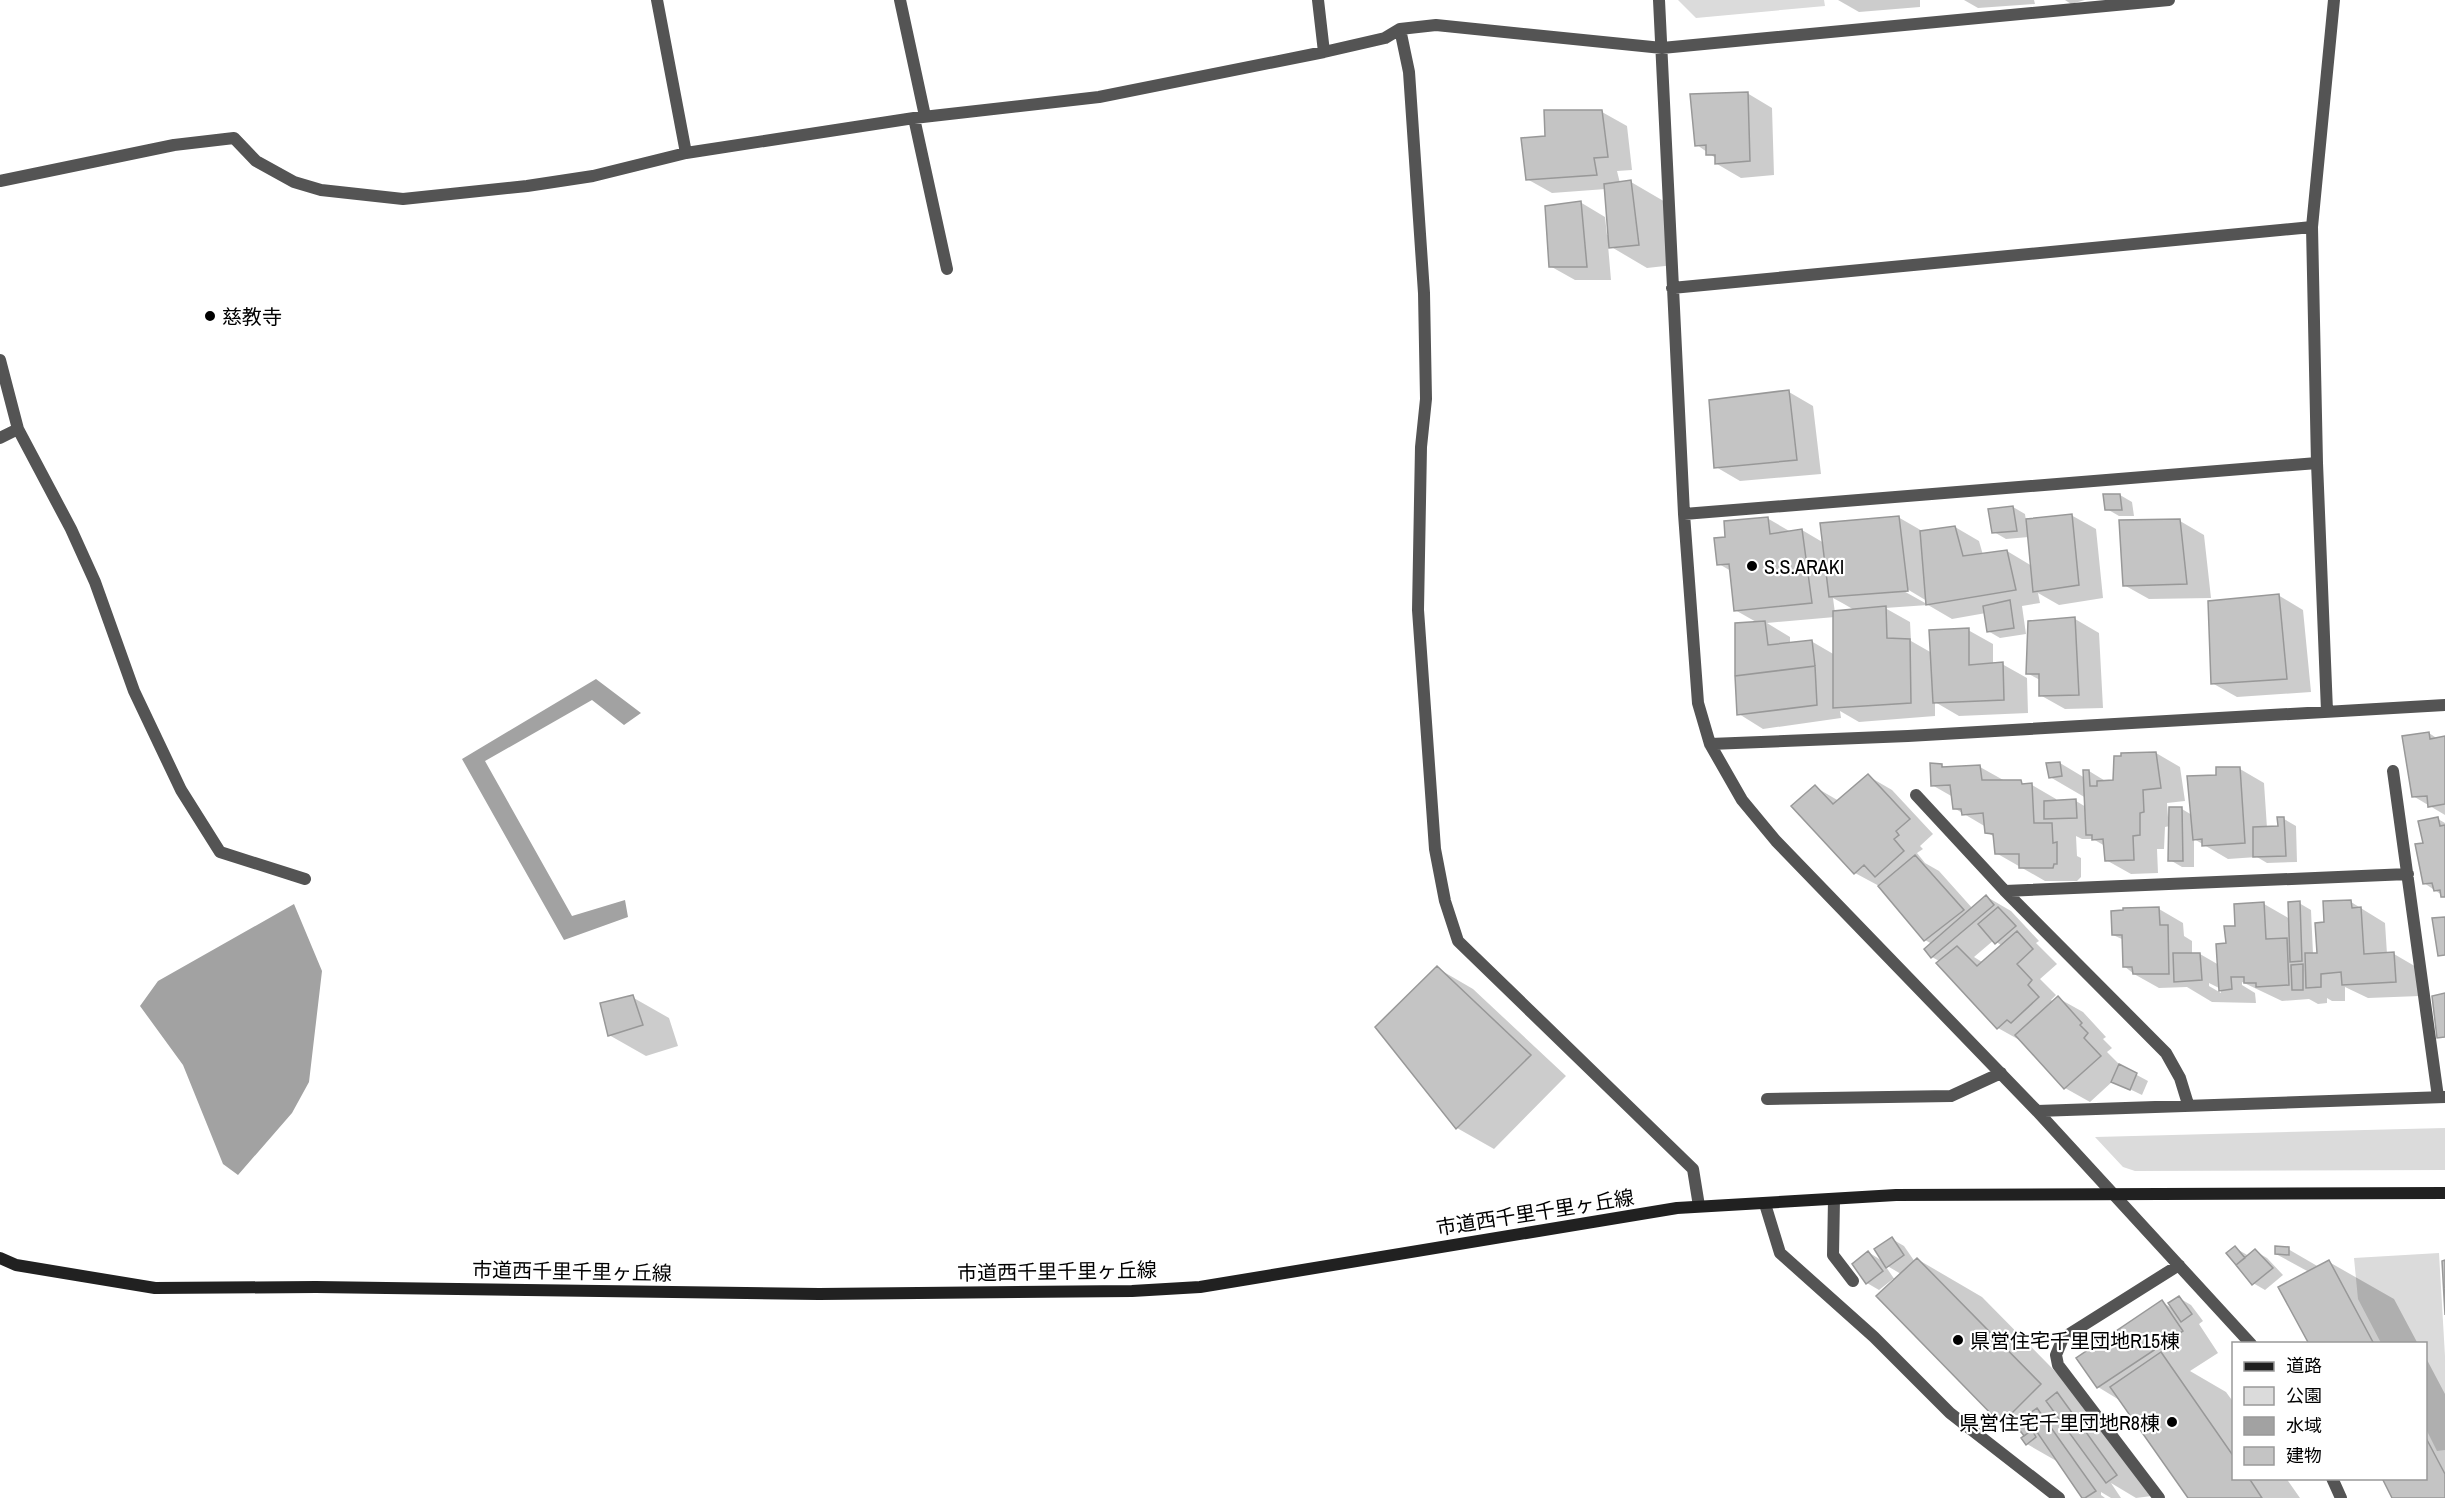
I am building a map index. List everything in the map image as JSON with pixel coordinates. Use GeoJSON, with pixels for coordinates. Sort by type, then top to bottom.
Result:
{"type":"FeatureCollection","features":[{"type":"Feature","properties":{"kind":"street"},"geometry":{"type":"LineString","coordinates":[[657,0],[686,153]]}},
{"type":"Feature","properties":{"kind":"street"},"geometry":{"type":"LineString","coordinates":[[900,0],[947,269]]}},
{"type":"Feature","properties":{"kind":"street"},"geometry":{"type":"LineString","coordinates":[[1318,0],[1324,52]]}},
{"type":"Feature","properties":{"kind":"street"},"geometry":{"type":"LineString","coordinates":[[1659,0],[1684,514],[1698,703],[1710,744],[1742,800],[1776,841],[2037,1111],[2249,1342]]}},
{"type":"Feature","properties":{"kind":"street"},"geometry":{"type":"LineString","coordinates":[[0,181],[174,145],[234,138],[256,160],[294,182],[321,190],[403,199],[527,186],[593,176],[686,153],[919,117],[1099,97],[1324,52],[1385,38],[1400,29],[1436,25],[1662,48],[2169,0]]}},
{"type":"Feature","properties":{"kind":"street"},"geometry":{"type":"LineString","coordinates":[[2327,711],[2317,463],[2312,227],[2334,0]]}},
{"type":"Feature","properties":{"kind":"street"},"geometry":{"type":"LineString","coordinates":[[1400,29],[1408,72],[1424,293],[1426,399],[1421,447],[1418,610],[1435,849],[1445,901],[1458,941],[1693,1169],[1699,1206]]}},
{"type":"Feature","properties":{"kind":"street"},"geometry":{"type":"LineString","coordinates":[[1672,288],[2312,227]]}},
{"type":"Feature","properties":{"kind":"street"},"geometry":{"type":"LineString","coordinates":[[0,360],[18,429],[71,529],[95,582],[134,691],[181,790],[220,852],[306,879]]}},
{"type":"Feature","properties":{"kind":"street"},"geometry":{"type":"LineString","coordinates":[[0,438],[18,429]]}},
{"type":"Feature","properties":{"kind":"street"},"geometry":{"type":"LineString","coordinates":[[1684,514],[2317,463]]}},
{"type":"Feature","properties":{"kind":"street"},"geometry":{"type":"LineString","coordinates":[[1710,744],[1920,735],[2445,705]]}},
{"type":"Feature","properties":{"kind":"street"},"geometry":{"type":"LineString","coordinates":[[2037,1111],[2441,1097],[2393,771]]}},
{"type":"Feature","properties":{"kind":"street"},"geometry":{"type":"LineString","coordinates":[[1916,795],[2005,891],[2166,1053],[2180,1078],[2188,1104]]}},
{"type":"Feature","properties":{"kind":"street"},"geometry":{"type":"LineString","coordinates":[[2005,891],[2408,874]]}},
{"type":"Feature","properties":{"kind":"street"},"geometry":{"type":"LineString","coordinates":[[1767,1099],[1951,1096],[2001,1073]]}},
{"type":"Feature","properties":{"kind":"street","name":"市道西千里千里ヶ丘線"},"geometry":{"type":"LineString","coordinates":[[0,1258],[27,1268],[156,1288],[316,1287],[819,1294],[1132,1291],[1200,1287],[1699,1206],[1765,1204],[1896,1194],[2445,1193]]}},
{"type":"Feature","properties":{"kind":"street"},"geometry":{"type":"LineString","coordinates":[[1834,1199],[1833,1255],[1852,1281]]}},
{"type":"Feature","properties":{"kind":"street"},"geometry":{"type":"LineString","coordinates":[[1765,1204],[1780,1253],[1874,1337],[1950,1413],[2059,1498]]}},
{"type":"Feature","properties":{"kind":"street"},"geometry":{"type":"LineString","coordinates":[[2159,1498],[2058,1365],[2056,1355],[2063,1338],[2179,1265]]}},
{"type":"Feature","properties":{"kind":"street"},"geometry":{"type":"LineString","coordinates":[[2332,1480],[2341,1498]]}},
{"type":"Feature","properties":{"kind":"green space"},"geometry":{"type":"Polygon","coordinates":[[[1678,0],[1824,0],[1825,6],[1696,18],[1678,0]]]}},
{"type":"Feature","properties":{"kind":"green space"},"geometry":{"type":"Polygon","coordinates":[[[2445,1128],[2445,1170],[2135,1171],[2123,1167],[2095,1137],[2445,1128]]]}},
{"type":"Feature","properties":{"kind":"green space"},"geometry":{"type":"Polygon","coordinates":[[[2439,1253],[2445,1356],[2445,1450],[2437,1451],[2427,1431],[2427,1342],[2380,1342],[2358,1299],[2354,1258],[2439,1253]]]}},
{"type":"Feature","properties":{"kind":"water"},"geometry":{"type":"Polygon","coordinates":[[[596,679],[641,713],[624,725],[592,700],[485,761],[572,916],[625,900],[628,917],[564,940],[462,759],[596,679]]]}},
{"type":"Feature","properties":{"kind":"water"},"geometry":{"type":"Polygon","coordinates":[[[294,904],[322,971],[309,1082],[292,1113],[238,1175],[223,1164],[183,1065],[140,1006],[158,981],[294,904]]]}},
{"type":"Feature","properties":{"kind":"building"},"geometry":{"type":"Polygon","coordinates":[[[1748,92],[1750,161],[1715,164],[1715,155],[1706,155],[1706,145],[1695,146],[1690,94],[1748,92]]]}},
{"type":"Feature","properties":{"kind":"building"},"geometry":{"type":"Polygon","coordinates":[[[1544,110],[1602,110],[1608,157],[1594,158],[1597,175],[1526,180],[1521,138],[1545,136],[1544,110]]]}},
{"type":"Feature","properties":{"kind":"building"},"geometry":{"type":"Polygon","coordinates":[[[1631,180],[1639,245],[1609,248],[1604,184],[1631,180]]]}},
{"type":"Feature","properties":{"kind":"building"},"geometry":{"type":"Polygon","coordinates":[[[1581,201],[1587,267],[1549,267],[1545,206],[1581,201]]]}},
{"type":"Feature","properties":{"kind":"building"},"geometry":{"type":"Polygon","coordinates":[[[1789,390],[1797,460],[1714,468],[1709,400],[1789,390]]]}},
{"type":"Feature","properties":{"kind":"building"},"geometry":{"type":"Polygon","coordinates":[[[2103,494],[2120,494],[2122,510],[2105,510],[2103,494]]]}},
{"type":"Feature","properties":{"kind":"building"},"geometry":{"type":"Polygon","coordinates":[[[2013,506],[2017,531],[1992,533],[1988,509],[2013,506]]]}},
{"type":"Feature","properties":{"kind":"building"},"geometry":{"type":"Polygon","coordinates":[[[2072,514],[2079,585],[2033,592],[2026,519],[2072,514]]]}},
{"type":"Feature","properties":{"kind":"building"},"geometry":{"type":"Polygon","coordinates":[[[1899,516],[1908,591],[1829,597],[1820,523],[1899,516]]]}},
{"type":"Feature","properties":{"kind":"building"},"geometry":{"type":"Polygon","coordinates":[[[1768,517],[1770,534],[1802,529],[1812,603],[1734,611],[1729,564],[1717,565],[1714,538],[1725,537],[1724,521],[1768,517]]]}},
{"type":"Feature","properties":{"kind":"building"},"geometry":{"type":"Polygon","coordinates":[[[2180,519],[2187,584],[2123,586],[2119,520],[2180,519]]]}},
{"type":"Feature","properties":{"kind":"building"},"geometry":{"type":"Polygon","coordinates":[[[1955,526],[1963,556],[2007,550],[2016,590],[1926,605],[1920,531],[1955,526]]]}},
{"type":"Feature","properties":{"kind":"building"},"geometry":{"type":"Polygon","coordinates":[[[2279,594],[2287,679],[2211,684],[2208,601],[2279,594]]]}},
{"type":"Feature","properties":{"kind":"building"},"geometry":{"type":"Polygon","coordinates":[[[2010,600],[2014,628],[1987,632],[1983,606],[2010,600]]]}},
{"type":"Feature","properties":{"kind":"building"},"geometry":{"type":"Polygon","coordinates":[[[1886,606],[1887,638],[1910,639],[1911,703],[1833,708],[1833,611],[1886,606]]]}},
{"type":"Feature","properties":{"kind":"building"},"geometry":{"type":"Polygon","coordinates":[[[2075,617],[2079,695],[2039,696],[2039,674],[2026,674],[2028,621],[2075,617]]]}},
{"type":"Feature","properties":{"kind":"building"},"geometry":{"type":"Polygon","coordinates":[[[1765,621],[1768,645],[1812,640],[1815,666],[1735,676],[1735,623],[1765,621]]]}},
{"type":"Feature","properties":{"kind":"building"},"geometry":{"type":"Polygon","coordinates":[[[1969,628],[1969,665],[2003,662],[2004,700],[1933,703],[1929,630],[1969,628]]]}},
{"type":"Feature","properties":{"kind":"building"},"geometry":{"type":"Polygon","coordinates":[[[1815,666],[1817,705],[1737,715],[1735,676],[1815,666]]]}},
{"type":"Feature","properties":{"kind":"building"},"geometry":{"type":"Polygon","coordinates":[[[2429,732],[2430,739],[2445,736],[2445,804],[2428,807],[2427,796],[2412,797],[2402,736],[2429,732]]]}},
{"type":"Feature","properties":{"kind":"building"},"geometry":{"type":"Polygon","coordinates":[[[2156,752],[2161,788],[2143,790],[2144,812],[2140,813],[2140,835],[2133,836],[2134,860],[2105,861],[2103,839],[2092,840],[2092,835],[2086,835],[2083,770],[2089,770],[2090,786],[2097,786],[2097,781],[2113,780],[2114,756],[2121,756],[2121,753],[2156,752]]]}},
{"type":"Feature","properties":{"kind":"building"},"geometry":{"type":"Polygon","coordinates":[[[2060,762],[2062,776],[2049,778],[2046,763],[2060,762]]]}},
{"type":"Feature","properties":{"kind":"building"},"geometry":{"type":"Polygon","coordinates":[[[1930,763],[1942,764],[1942,767],[1980,765],[1982,780],[2021,780],[2022,784],[2032,783],[2034,823],[2052,823],[2053,843],[2057,842],[2057,864],[2054,864],[2053,868],[2019,868],[2019,854],[1995,854],[1993,834],[1985,833],[1983,813],[1962,815],[1961,809],[1953,809],[1950,785],[1931,786],[1930,763]]]}},
{"type":"Feature","properties":{"kind":"building"},"geometry":{"type":"Polygon","coordinates":[[[2216,767],[2240,767],[2245,843],[2202,846],[2202,839],[2193,840],[2187,776],[2216,775],[2216,767]]]}},
{"type":"Feature","properties":{"kind":"building"},"geometry":{"type":"Polygon","coordinates":[[[1868,774],[1910,819],[1896,831],[1899,835],[1894,839],[1904,851],[1875,877],[1864,865],[1854,874],[1791,806],[1815,785],[1833,804],[1868,774]]]}},
{"type":"Feature","properties":{"kind":"building"},"geometry":{"type":"Polygon","coordinates":[[[2076,799],[2077,818],[2044,819],[2044,801],[2076,799]]]}},
{"type":"Feature","properties":{"kind":"building"},"geometry":{"type":"Polygon","coordinates":[[[2169,807],[2182,807],[2183,861],[2168,861],[2169,807]]]}},
{"type":"Feature","properties":{"kind":"building"},"geometry":{"type":"Polygon","coordinates":[[[2277,817],[2284,817],[2286,856],[2253,857],[2253,827],[2278,826],[2277,817]]]}},
{"type":"Feature","properties":{"kind":"building"},"geometry":{"type":"Polygon","coordinates":[[[2438,817],[2440,826],[2445,825],[2445,897],[2441,897],[2440,890],[2434,891],[2432,883],[2423,884],[2415,844],[2423,843],[2418,821],[2438,817]]]}},
{"type":"Feature","properties":{"kind":"building"},"geometry":{"type":"Polygon","coordinates":[[[1915,855],[1964,910],[1924,941],[1878,886],[1915,855]]]}},
{"type":"Feature","properties":{"kind":"building"},"geometry":{"type":"Polygon","coordinates":[[[1986,895],[1994,905],[1931,958],[1924,949],[1986,895]]]}},
{"type":"Feature","properties":{"kind":"building"},"geometry":{"type":"Polygon","coordinates":[[[2351,900],[2352,908],[2361,907],[2364,954],[2394,952],[2396,982],[2342,985],[2341,972],[2321,974],[2321,987],[2306,988],[2305,953],[2317,953],[2315,923],[2324,922],[2323,901],[2351,900]]]}},
{"type":"Feature","properties":{"kind":"building"},"geometry":{"type":"Polygon","coordinates":[[[2300,901],[2302,961],[2290,962],[2288,902],[2300,901]]]}},
{"type":"Feature","properties":{"kind":"building"},"geometry":{"type":"Polygon","coordinates":[[[2264,902],[2266,939],[2287,938],[2289,985],[2256,987],[2256,983],[2244,983],[2244,977],[2231,977],[2232,989],[2219,991],[2216,944],[2226,943],[2224,926],[2235,926],[2234,904],[2264,902]]]}},
{"type":"Feature","properties":{"kind":"building"},"geometry":{"type":"Polygon","coordinates":[[[1998,907],[2016,926],[1995,944],[1978,924],[1998,907]]]}},
{"type":"Feature","properties":{"kind":"building"},"geometry":{"type":"Polygon","coordinates":[[[2159,907],[2160,925],[2168,925],[2169,974],[2133,974],[2132,967],[2123,967],[2122,935],[2112,935],[2111,911],[2123,910],[2123,908],[2159,907]]]}},
{"type":"Feature","properties":{"kind":"building"},"geometry":{"type":"Polygon","coordinates":[[[2445,917],[2445,955],[2438,956],[2432,918],[2445,917]]]}},
{"type":"Feature","properties":{"kind":"building"},"geometry":{"type":"Polygon","coordinates":[[[2017,931],[2033,949],[2017,964],[2032,980],[2028,985],[2039,997],[2011,1023],[2007,1020],[1997,1029],[1936,963],[1957,946],[1977,966],[2017,931]]]}},
{"type":"Feature","properties":{"kind":"building"},"geometry":{"type":"Polygon","coordinates":[[[2173,953],[2200,953],[2202,980],[2174,982],[2173,953]]]}},
{"type":"Feature","properties":{"kind":"building"},"geometry":{"type":"Polygon","coordinates":[[[2303,964],[2303,990],[2292,990],[2291,965],[2303,964]]]}},
{"type":"Feature","properties":{"kind":"building"},"geometry":{"type":"Polygon","coordinates":[[[1437,966],[1531,1055],[1456,1129],[1375,1027],[1437,966]]]}},
{"type":"Feature","properties":{"kind":"building"},"geometry":{"type":"Polygon","coordinates":[[[2445,993],[2445,1037],[2437,1038],[2432,996],[2445,993]]]}},
{"type":"Feature","properties":{"kind":"building"},"geometry":{"type":"Polygon","coordinates":[[[633,995],[643,1025],[608,1036],[600,1003],[633,995]]]}},
{"type":"Feature","properties":{"kind":"building"},"geometry":{"type":"Polygon","coordinates":[[[2058,996],[2082,1023],[2080,1025],[2088,1033],[2084,1038],[2101,1056],[2064,1089],[2015,1035],[2058,996]]]}},
{"type":"Feature","properties":{"kind":"building"},"geometry":{"type":"Polygon","coordinates":[[[2119,1064],[2137,1073],[2130,1090],[2111,1082],[2119,1064]]]}},
{"type":"Feature","properties":{"kind":"building"},"geometry":{"type":"Polygon","coordinates":[[[1892,1237],[1904,1255],[1886,1268],[1874,1249],[1892,1237]]]}},
{"type":"Feature","properties":{"kind":"building"},"geometry":{"type":"Polygon","coordinates":[[[2235,1246],[2245,1258],[2236,1265],[2226,1253],[2235,1246]]]}},
{"type":"Feature","properties":{"kind":"building"},"geometry":{"type":"Polygon","coordinates":[[[2275,1246],[2289,1247],[2289,1255],[2275,1254],[2275,1246]]]}},
{"type":"Feature","properties":{"kind":"building"},"geometry":{"type":"Polygon","coordinates":[[[2255,1249],[2273,1268],[2252,1285],[2236,1265],[2255,1249]]]}},
{"type":"Feature","properties":{"kind":"building"},"geometry":{"type":"Polygon","coordinates":[[[1868,1251],[1883,1271],[1866,1284],[1852,1264],[1868,1251]]]}},
{"type":"Feature","properties":{"kind":"building","name":"県営住宅千里団地R15棟"},"geometry":{"type":"Polygon","coordinates":[[[1917,1258],[2041,1384],[2001,1424],[1876,1296],[1917,1258]]]}},
{"type":"Feature","properties":{"kind":"building"},"geometry":{"type":"Polygon","coordinates":[[[2329,1260],[2373,1342],[2308,1342],[2278,1287],[2329,1260]]]}},
{"type":"Feature","properties":{"kind":"building"},"geometry":{"type":"Polygon","coordinates":[[[2445,1260],[2445,1315],[2442,1261],[2445,1260]]]}},
{"type":"Feature","properties":{"kind":"building"},"geometry":{"type":"Polygon","coordinates":[[[2179,1296],[2192,1314],[2181,1322],[2168,1303],[2179,1296]]]}},
{"type":"Feature","properties":{"kind":"building"},"geometry":{"type":"Polygon","coordinates":[[[2162,1300],[2183,1331],[2097,1388],[2076,1358],[2162,1300]]]}},
{"type":"Feature","properties":{"kind":"building","name":"県営住宅千里団地R8棟"},"geometry":{"type":"Polygon","coordinates":[[[2161,1352],[2232,1454],[2232,1480],[2250,1480],[2262,1498],[2188,1498],[2110,1387],[2161,1352]]]}},
{"type":"Feature","properties":{"kind":"building"},"geometry":{"type":"Polygon","coordinates":[[[2057,1392],[2117,1475],[2106,1483],[2046,1401],[2057,1392]]]}},
{"type":"Feature","properties":{"kind":"building"},"geometry":{"type":"Polygon","coordinates":[[[2037,1408],[2096,1491],[2085,1498],[2082,1498],[2026,1416],[2037,1408]]]}},
{"type":"Feature","properties":{"kind":"building"},"geometry":{"type":"Polygon","coordinates":[[[2024,1420],[2032,1430],[2024,1436],[2016,1425],[2024,1420]]]}},
{"type":"Feature","properties":{"kind":"building"},"geometry":{"type":"Polygon","coordinates":[[[2032,1430],[2036,1437],[2026,1445],[2021,1438],[2032,1430]]]}},
{"type":"Feature","properties":{"kind":"building"},"geometry":{"type":"Polygon","coordinates":[[[2427,1440],[2445,1474],[2445,1498],[2392,1498],[2383,1480],[2427,1480],[2427,1440]]]}},
{"type":"Feature","properties":{"kind":"place","name":"慈教寺"},"geometry":{"type":"Point","coordinates":[210,316]}},
{"type":"Feature","properties":{"kind":"place","name":"S.S.ARAKI"},"geometry":{"type":"Point","coordinates":[1752,566]}},
{"type":"Feature","properties":{"kind":"place","name":"県営住宅千里団地R15棟"},"geometry":{"type":"Point","coordinates":[1958,1340]}},
{"type":"Feature","properties":{"kind":"place","name":"県営住宅千里団地R8棟"},"geometry":{"type":"Point","coordinates":[2172,1422]}}]}
